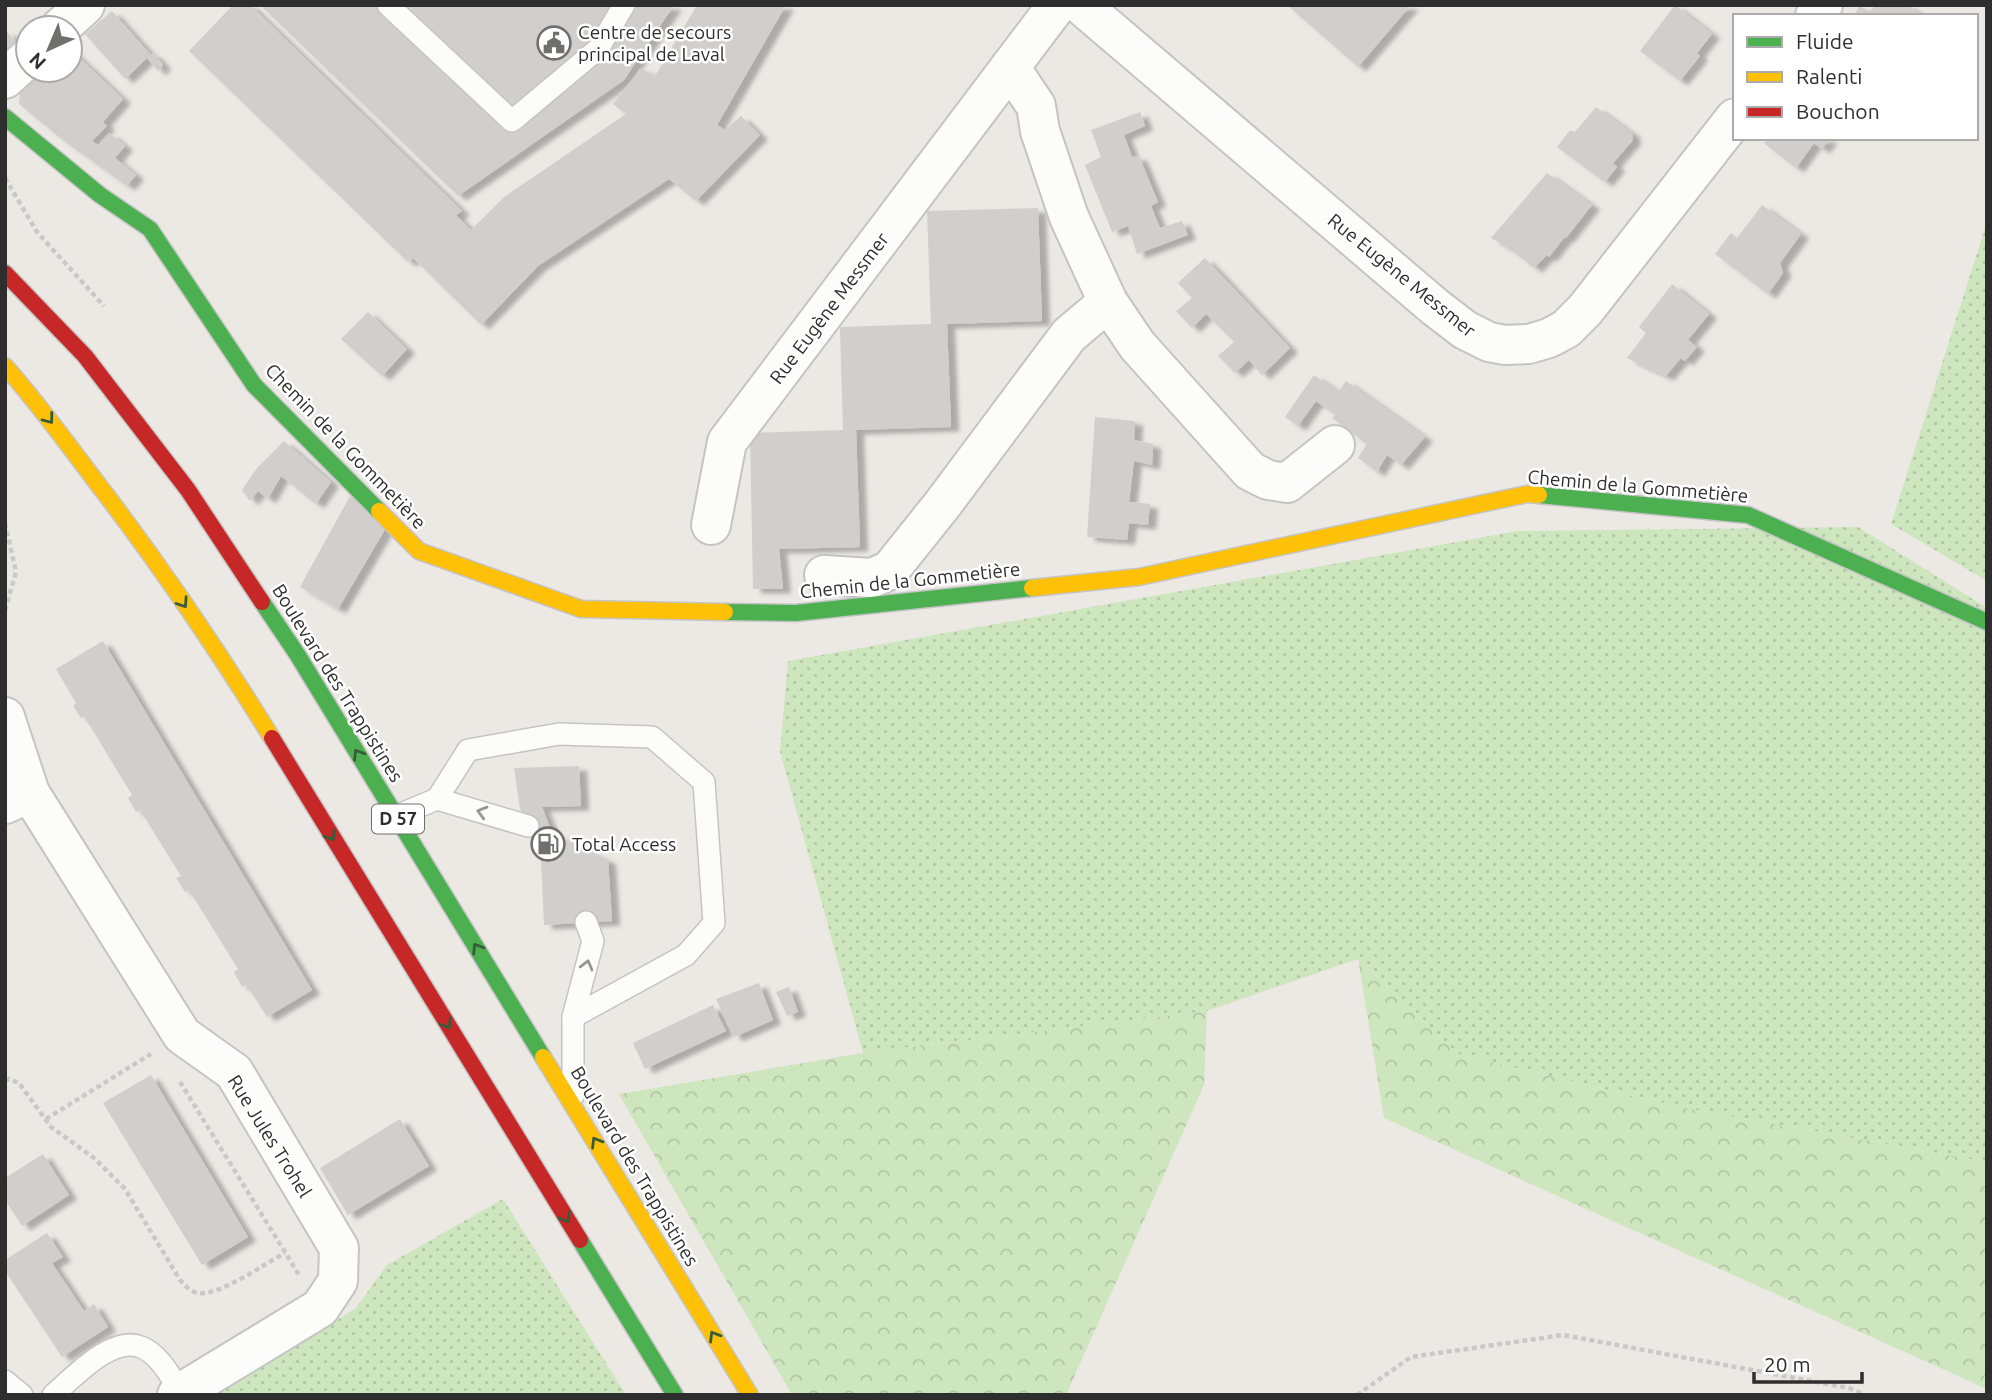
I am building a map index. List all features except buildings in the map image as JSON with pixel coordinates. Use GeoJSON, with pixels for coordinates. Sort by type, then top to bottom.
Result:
{"type":"FeatureCollection","features":[{"type":"Feature","properties":{"kind":"main road","name":"Chemin de la Gommetière"},"geometry":{"type":"LineString","coordinates":[[5,117],[100,195],[150,229],[254,385],[419,551],[582,609],[796,613],[1139,577],[1527,494],[1748,515],[1987,622]]}},
{"type":"Feature","properties":{"kind":"main road","name":"Boulevard des Trappistines"},"geometry":{"type":"LineString","coordinates":[[5,272],[85,356],[188,490],[297,654],[750,1395]]}},
{"type":"Feature","properties":{"kind":"main road"},"geometry":{"type":"LineString","coordinates":[[5,366],[32,396],[149,551],[237,682],[675,1395]]}},
{"type":"Feature","properties":{"kind":"street","name":"Rue Eugène Messmer"},"geometry":{"type":"LineString","coordinates":[[711,525],[727,442],[1057,5]]}},
{"type":"Feature","properties":{"kind":"street","name":"Rue Eugène Messmer"},"geometry":{"type":"LineString","coordinates":[[1081,5],[1465,331],[1489,342],[1529,344],[1566,330],[1585,310],[1733,121]]}},
{"type":"Feature","properties":{"kind":"street"},"geometry":{"type":"LineString","coordinates":[[1010,67],[1035,106],[1040,131],[1069,217],[1108,302],[1137,345],[1250,471],[1268,480],[1287,484],[1335,445]]}},
{"type":"Feature","properties":{"kind":"street"},"geometry":{"type":"LineString","coordinates":[[824,575],[872,578],[890,570],[1069,335],[1108,302]]}},
{"type":"Feature","properties":{"kind":"street","name":"Rue Jules Trohel"},"geometry":{"type":"LineString","coordinates":[[5,717],[17,799],[171,1042],[234,1072],[339,1248],[338,1281],[320,1308],[179,1393]]}},
{"type":"Feature","properties":{"kind":"lane"},"geometry":{"type":"LineString","coordinates":[[388,5],[512,121],[598,49],[624,5]]}},
{"type":"Feature","properties":{"kind":"lane"},"geometry":{"type":"LineString","coordinates":[[396,816],[437,799],[468,750],[559,734],[652,737],[704,782],[714,923],[686,955],[573,1017]]}},
{"type":"Feature","properties":{"kind":"lane"},"geometry":{"type":"LineString","coordinates":[[437,799],[528,825]]}},
{"type":"Feature","properties":{"kind":"lane"},"geometry":{"type":"LineString","coordinates":[[573,1105],[573,1017],[593,941],[586,922]]}},
{"type":"Feature","properties":{"kind":"lane"},"geometry":{"type":"LineString","coordinates":[[53,1395],[100,1355],[121,1344],[142,1347],[163,1364],[179,1393]]}},
{"type":"Feature","properties":{"kind":"lane"},"geometry":{"type":"LineString","coordinates":[[5,1381],[22,1395]]}},
{"type":"Feature","properties":{"kind":"path"},"geometry":{"type":"LineString","coordinates":[[5,178],[37,232],[104,306]]}},
{"type":"Feature","properties":{"kind":"path"},"geometry":{"type":"LineString","coordinates":[[5,523],[16,572],[5,610]]}},
{"type":"Feature","properties":{"kind":"path"},"geometry":{"type":"LineString","coordinates":[[46,1119],[171,1042],[285,1253],[320,1308]]}},
{"type":"Feature","properties":{"kind":"path"},"geometry":{"type":"LineString","coordinates":[[5,1081],[9,1079],[19,1083],[51,1127],[94,1158],[125,1189],[180,1280],[191,1291],[216,1291],[285,1253]]}},
{"type":"Feature","properties":{"kind":"path"},"geometry":{"type":"LineString","coordinates":[[1357,1395],[1411,1357],[1563,1335],[1849,1388],[1865,1395]]}},
{"type":"Feature","properties":{"kind":"green space"},"geometry":{"type":"Polygon","coordinates":[[[1987,222],[1987,581],[1891,524],[1987,222]]]}},
{"type":"Feature","properties":{"kind":"green space"},"geometry":{"type":"Polygon","coordinates":[[[1858,527],[1987,608],[1987,1162],[1684,1108],[1457,1054],[1358,959],[1207,1011],[863,1053],[780,751],[788,661],[1518,531],[1858,527]]]}},
{"type":"Feature","properties":{"kind":"green space"},"geometry":{"type":"Polygon","coordinates":[[[1358,959],[1457,1054],[1684,1108],[1987,1162],[1987,1389],[1384,1118],[1358,959]]]}},
{"type":"Feature","properties":{"kind":"green space"},"geometry":{"type":"Polygon","coordinates":[[[1207,1011],[1204,1085],[1066,1395],[792,1395],[619,1094],[863,1053],[1207,1011]]]}},
{"type":"Feature","properties":{"kind":"green space"},"geometry":{"type":"Polygon","coordinates":[[[503,1199],[626,1395],[217,1395],[355,1309],[387,1265],[503,1199]]]}},
{"type":"Feature","properties":{"kind":"traffic: fast"},"geometry":{"type":"LineString","coordinates":[[5,117],[100,195],[150,229],[254,385],[379,511]]}},
{"type":"Feature","properties":{"kind":"traffic: fast"},"geometry":{"type":"LineString","coordinates":[[1539,495],[1748,515],[1987,622]]}},
{"type":"Feature","properties":{"kind":"traffic: fast"},"geometry":{"type":"LineString","coordinates":[[725,612],[796,613],[1032,588]]}},
{"type":"Feature","properties":{"kind":"traffic: fast"},"geometry":{"type":"LineString","coordinates":[[262,602],[297,654],[543,1057]]}},
{"type":"Feature","properties":{"kind":"traffic: fast"},"geometry":{"type":"LineString","coordinates":[[580,1240],[675,1395]]}},
{"type":"Feature","properties":{"kind":"traffic: slow"},"geometry":{"type":"LineString","coordinates":[[5,366],[51,421],[141,542],[272,738]]}},
{"type":"Feature","properties":{"kind":"traffic: slow"},"geometry":{"type":"LineString","coordinates":[[1032,588],[1139,577],[1527,494],[1539,495]]}},
{"type":"Feature","properties":{"kind":"traffic: slow"},"geometry":{"type":"LineString","coordinates":[[379,511],[419,551],[581,609],[725,612]]}},
{"type":"Feature","properties":{"kind":"traffic: slow"},"geometry":{"type":"LineString","coordinates":[[543,1057],[750,1395]]}},
{"type":"Feature","properties":{"kind":"traffic: jam"},"geometry":{"type":"LineString","coordinates":[[5,273],[85,356],[188,490],[262,602]]}},
{"type":"Feature","properties":{"kind":"traffic: jam"},"geometry":{"type":"LineString","coordinates":[[272,738],[580,1240]]}},
{"type":"Feature","properties":{"kind":"place","name":"Centre de secours principal de Laval"},"geometry":{"type":"Point","coordinates":[554,43]}},
{"type":"Feature","properties":{"kind":"place","name":"Total Access"},"geometry":{"type":"Point","coordinates":[548,844]}}]}
